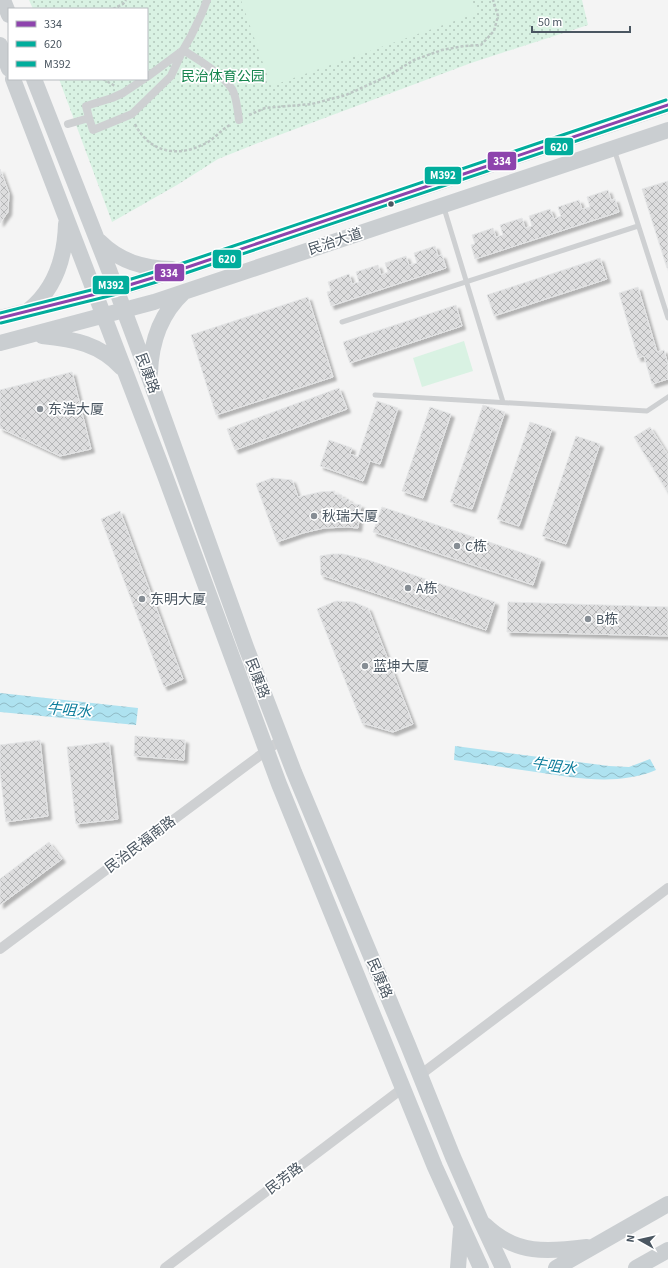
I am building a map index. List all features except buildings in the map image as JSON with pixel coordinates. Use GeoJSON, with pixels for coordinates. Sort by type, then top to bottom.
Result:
{"type":"FeatureCollection","features":[{"type":"Feature","properties":{"kind":"main road"},"geometry":{"type":"LineString","coordinates":[[3,0],[8,12]]}},
{"type":"Feature","properties":{"kind":"main road"},"geometry":{"type":"LineString","coordinates":[[0,45],[8,66]]}},
{"type":"Feature","properties":{"kind":"main road","name":"民康路"},"geometry":{"type":"LineString","coordinates":[[13,80],[164,474],[266,750],[435,1167],[481,1268]]}},
{"type":"Feature","properties":{"kind":"main road","name":"民康路"},"geometry":{"type":"LineString","coordinates":[[34,80],[124,310],[246,647],[282,739],[453,1157],[481,1221],[504,1268]]}},
{"type":"Feature","properties":{"kind":"main road","name":"民治大道"},"geometry":{"type":"LineString","coordinates":[[0,318],[116,289],[182,269],[668,105]]}},
{"type":"Feature","properties":{"kind":"main road"},"geometry":{"type":"LineString","coordinates":[[30,124],[49,116]]}},
{"type":"Feature","properties":{"kind":"main road","name":"民治大道"},"geometry":{"type":"LineString","coordinates":[[0,343],[104,316],[185,291],[668,130]]}},
{"type":"Feature","properties":{"kind":"main road"},"geometry":{"type":"LineString","coordinates":[[27,311],[40,302],[57,273],[63,255],[66,238],[66,218]]}},
{"type":"Feature","properties":{"kind":"main road"},"geometry":{"type":"LineString","coordinates":[[96,238],[107,249],[132,263],[163,268],[182,269]]}},
{"type":"Feature","properties":{"kind":"main road"},"geometry":{"type":"LineString","coordinates":[[149,377],[150,358],[159,326],[174,301],[185,291]]}},
{"type":"Feature","properties":{"kind":"main road"},"geometry":{"type":"LineString","coordinates":[[22,338],[41,336],[88,345],[109,356],[125,372]]}},
{"type":"Feature","properties":{"kind":"main road"},"geometry":{"type":"LineString","coordinates":[[556,1268],[668,1204]]}},
{"type":"Feature","properties":{"kind":"main road"},"geometry":{"type":"LineString","coordinates":[[458,1268],[461,1236],[460,1221]]}},
{"type":"Feature","properties":{"kind":"main road"},"geometry":{"type":"LineString","coordinates":[[481,1221],[500,1238],[521,1248],[558,1250],[594,1246]]}},
{"type":"Feature","properties":{"kind":"main road"},"geometry":{"type":"LineString","coordinates":[[636,1268],[668,1250]]}},
{"type":"Feature","properties":{"kind":"street"},"geometry":{"type":"LineString","coordinates":[[142,80],[118,95],[86,106],[93,130],[132,114],[171,76],[207,0]]}},
{"type":"Feature","properties":{"kind":"street"},"geometry":{"type":"LineString","coordinates":[[148,76],[182,50]]}},
{"type":"Feature","properties":{"kind":"street"},"geometry":{"type":"LineString","coordinates":[[182,50],[199,60],[218,75],[233,90],[239,120]]}},
{"type":"Feature","properties":{"kind":"street"},"geometry":{"type":"LineString","coordinates":[[68,124],[89,118]]}},
{"type":"Feature","properties":{"kind":"street","name":"民治民福南路"},"geometry":{"type":"LineString","coordinates":[[0,949],[282,739]]}},
{"type":"Feature","properties":{"kind":"street"},"geometry":{"type":"LineString","coordinates":[[420,1075],[668,888]]}},
{"type":"Feature","properties":{"kind":"street","name":"民芳路"},"geometry":{"type":"LineString","coordinates":[[165,1268],[403,1088]]}},
{"type":"Feature","properties":{"kind":"lane"},"geometry":{"type":"LineString","coordinates":[[614,148],[668,318]]}},
{"type":"Feature","properties":{"kind":"lane"},"geometry":{"type":"LineString","coordinates":[[443,205],[503,402]]}},
{"type":"Feature","properties":{"kind":"lane"},"geometry":{"type":"LineString","coordinates":[[342,322],[638,226]]}},
{"type":"Feature","properties":{"kind":"lane"},"geometry":{"type":"LineString","coordinates":[[374,395],[647,411],[668,397]]}},
{"type":"Feature","properties":{"kind":"path"},"geometry":{"type":"LineString","coordinates":[[115,8],[123,4],[126,0]]}},
{"type":"Feature","properties":{"kind":"path"},"geometry":{"type":"LineString","coordinates":[[133,121],[140,134],[152,146],[170,152],[191,150],[209,141],[223,128],[265,108],[312,104],[346,95],[390,75],[414,60],[442,50],[481,44],[494,31],[498,16],[493,0]]}},
{"type":"Feature","properties":{"kind":"green space","name":"民治体育公园"},"geometry":{"type":"Polygon","coordinates":[[[29,0],[582,0],[588,25],[471,63],[218,159],[177,185],[112,222],[59,80],[148,80],[148,8],[33,8],[29,0]]]}},
{"type":"Feature","properties":{"kind":"green space"},"geometry":{"type":"Polygon","coordinates":[[[241,0],[472,0],[477,13],[271,86],[241,0]]]}},
{"type":"Feature","properties":{"kind":"green space"},"geometry":{"type":"Polygon","coordinates":[[[464,341],[473,371],[422,387],[413,358],[464,341]]]}},
{"type":"Feature","properties":{"kind":"water","name":"牛咀水"},"geometry":{"type":"Polygon","coordinates":[[[0,693],[138,708],[136,725],[0,712],[0,693]]]}},
{"type":"Feature","properties":{"kind":"water","name":"牛咀水"},"geometry":{"type":"Polygon","coordinates":[[[455,746],[609,766],[629,767],[650,759],[656,770],[627,778],[581,778],[454,760],[455,746]]]}},
{"type":"Feature","properties":{"kind":"transit line","name":"M392"},"geometry":{"type":"LineString","coordinates":[[0,313],[115,284],[180,264],[666,100]]}},
{"type":"Feature","properties":{"kind":"transit line","name":"334"},"geometry":{"type":"LineString","coordinates":[[0,318],[116,289],[182,269],[668,105]]}},
{"type":"Feature","properties":{"kind":"transit line","name":"620"},"geometry":{"type":"LineString","coordinates":[[1,323],[117,294],[183,274],[668,110]]}},
{"type":"Feature","properties":{"kind":"place","name":"东浩大厦"},"geometry":{"type":"Point","coordinates":[40,409]}},
{"type":"Feature","properties":{"kind":"place","name":"秋瑞大厦"},"geometry":{"type":"Point","coordinates":[314,516]}},
{"type":"Feature","properties":{"kind":"place","name":"C栋"},"geometry":{"type":"Point","coordinates":[457,546]}},
{"type":"Feature","properties":{"kind":"place","name":"A栋"},"geometry":{"type":"Point","coordinates":[408,588]}},
{"type":"Feature","properties":{"kind":"place","name":"东明大厦"},"geometry":{"type":"Point","coordinates":[142,599]}},
{"type":"Feature","properties":{"kind":"place","name":"B栋"},"geometry":{"type":"Point","coordinates":[588,619]}},
{"type":"Feature","properties":{"kind":"place","name":"蓝坤大厦"},"geometry":{"type":"Point","coordinates":[365,666]}}]}
